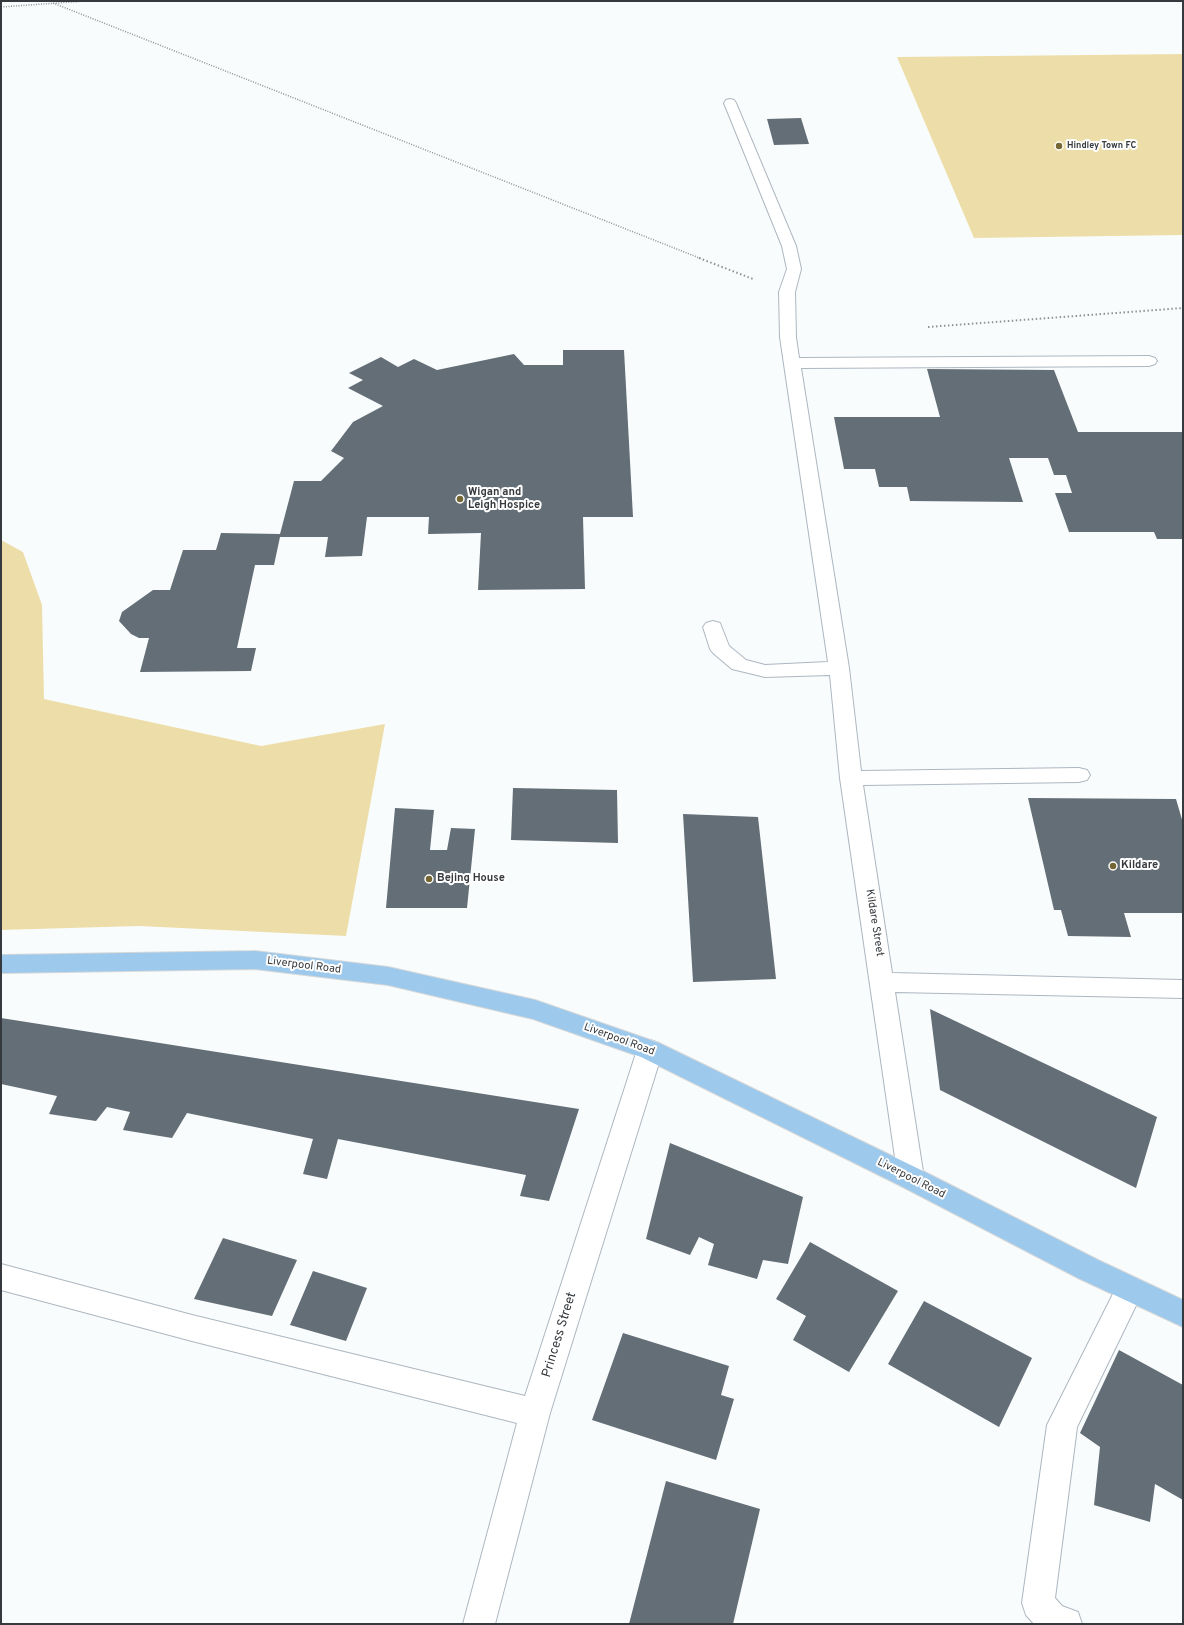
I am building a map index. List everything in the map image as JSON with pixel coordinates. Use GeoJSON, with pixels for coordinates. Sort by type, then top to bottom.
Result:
{"type":"FeatureCollection","features":[{"type":"Feature","properties":{"kind":"main road","name":"Liverpool Road"},"geometry":{"type":"LineString","coordinates":[[1,964],[254,960],[388,976],[535,1010],[650,1050],[1183,1314]]}},
{"type":"Feature","properties":{"kind":"street","name":"Kildare Street"},"geometry":{"type":"LineString","coordinates":[[730,103],[789,246],[794,269],[787,292],[788,337],[839,668],[851,778],[883,982],[911,1178]]}},
{"type":"Feature","properties":{"kind":"street"},"geometry":{"type":"LineString","coordinates":[[792,363],[1149,361]]}},
{"type":"Feature","properties":{"kind":"street"},"geometry":{"type":"LineString","coordinates":[[713,627],[720,649],[739,665],[765,671],[839,668]]}},
{"type":"Feature","properties":{"kind":"street"},"geometry":{"type":"LineString","coordinates":[[851,778],[1079,775]]}},
{"type":"Feature","properties":{"kind":"street"},"geometry":{"type":"LineString","coordinates":[[883,982],[1183,989]]}},
{"type":"Feature","properties":{"kind":"street","name":"Princess Street"},"geometry":{"type":"LineString","coordinates":[[480,1624],[535,1413],[650,1050]]}},
{"type":"Feature","properties":{"kind":"street"},"geometry":{"type":"LineString","coordinates":[[1,1277],[192,1328],[535,1413]]}},
{"type":"Feature","properties":{"kind":"street"},"geometry":{"type":"LineString","coordinates":[[1066,1624],[1052,1620],[1038,1603],[1062,1425],[1130,1289]]}},
{"type":"Feature","properties":{"kind":"path"},"geometry":{"type":"LineString","coordinates":[[1,7],[86,1]]}},
{"type":"Feature","properties":{"kind":"path"},"geometry":{"type":"LineString","coordinates":[[53,3],[787,292]]}},
{"type":"Feature","properties":{"kind":"path"},"geometry":{"type":"LineString","coordinates":[[922,327],[1183,308]]}},
{"type":"Feature","properties":{"kind":"shaded area","name":"Hindley Town FC"},"geometry":{"type":"Polygon","coordinates":[[[1183,54],[1183,235],[974,238],[897,57],[1183,54]]]}},
{"type":"Feature","properties":{"kind":"shaded area"},"geometry":{"type":"Polygon","coordinates":[[[1,540],[23,552],[42,605],[44,699],[261,746],[385,724],[346,936],[139,926],[1,930],[1,540]]]}},
{"type":"Feature","properties":{"kind":"building"},"geometry":{"type":"Polygon","coordinates":[[[801,118],[809,144],[774,145],[767,119],[801,118]]]}},
{"type":"Feature","properties":{"kind":"building","name":"Wigan and Leigh Hospice"},"geometry":{"type":"Polygon","coordinates":[[[563,350],[624,350],[633,517],[583,517],[585,589],[478,590],[481,533],[428,534],[429,517],[367,517],[362,556],[325,557],[328,537],[280,537],[274,565],[255,565],[237,648],[256,648],[251,671],[140,672],[149,638],[139,638],[131,634],[119,621],[122,612],[153,590],[170,590],[183,550],[216,550],[221,533],[280,534],[294,481],[321,481],[344,458],[331,451],[353,422],[383,406],[348,388],[363,380],[349,373],[381,357],[398,367],[414,359],[437,370],[514,354],[524,365],[563,365],[563,350]]]}},
{"type":"Feature","properties":{"kind":"building"},"geometry":{"type":"Polygon","coordinates":[[[927,369],[1054,370],[1078,432],[1183,432],[1183,539],[1157,539],[1154,532],[1069,532],[1055,493],[1072,493],[1066,475],[1054,475],[1048,458],[1009,458],[1023,502],[910,501],[907,487],[879,487],[875,469],[844,469],[834,417],[940,417],[927,369]]]}},
{"type":"Feature","properties":{"kind":"building"},"geometry":{"type":"Polygon","coordinates":[[[513,788],[617,790],[618,843],[511,840],[513,788]]]}},
{"type":"Feature","properties":{"kind":"building","name":"Kildare"},"geometry":{"type":"Polygon","coordinates":[[[1028,798],[1176,799],[1183,823],[1183,913],[1124,913],[1131,937],[1068,936],[1061,910],[1054,910],[1028,798]]]}},
{"type":"Feature","properties":{"kind":"building","name":"Bejing House"},"geometry":{"type":"Polygon","coordinates":[[[395,808],[434,810],[430,850],[447,850],[451,828],[475,829],[467,908],[386,908],[395,808]]]}},
{"type":"Feature","properties":{"kind":"building"},"geometry":{"type":"Polygon","coordinates":[[[683,814],[758,817],[776,979],[693,982],[683,814]]]}},
{"type":"Feature","properties":{"kind":"building"},"geometry":{"type":"Polygon","coordinates":[[[930,1009],[1157,1117],[1136,1188],[940,1090],[930,1009]]]}},
{"type":"Feature","properties":{"kind":"building"},"geometry":{"type":"Polygon","coordinates":[[[1,1018],[579,1109],[549,1201],[520,1196],[526,1175],[338,1139],[327,1179],[303,1174],[313,1139],[187,1113],[172,1138],[123,1130],[130,1112],[107,1107],[96,1121],[49,1114],[57,1096],[1,1084],[1,1018]]]}},
{"type":"Feature","properties":{"kind":"building"},"geometry":{"type":"Polygon","coordinates":[[[670,1143],[803,1197],[788,1264],[763,1260],[757,1279],[708,1265],[714,1244],[699,1237],[690,1255],[646,1239],[670,1143]]]}},
{"type":"Feature","properties":{"kind":"building"},"geometry":{"type":"Polygon","coordinates":[[[223,1238],[297,1260],[272,1316],[194,1299],[223,1238]]]}},
{"type":"Feature","properties":{"kind":"building"},"geometry":{"type":"Polygon","coordinates":[[[810,1242],[898,1291],[849,1372],[793,1340],[806,1316],[776,1299],[810,1242]]]}},
{"type":"Feature","properties":{"kind":"building"},"geometry":{"type":"Polygon","coordinates":[[[313,1271],[367,1288],[346,1341],[290,1325],[313,1271]]]}},
{"type":"Feature","properties":{"kind":"building"},"geometry":{"type":"Polygon","coordinates":[[[924,1301],[1032,1358],[999,1427],[888,1364],[924,1301]]]}},
{"type":"Feature","properties":{"kind":"building"},"geometry":{"type":"Polygon","coordinates":[[[623,1333],[729,1366],[721,1395],[734,1399],[716,1460],[592,1420],[623,1333]]]}},
{"type":"Feature","properties":{"kind":"building"},"geometry":{"type":"Polygon","coordinates":[[[1119,1350],[1183,1385],[1183,1500],[1155,1484],[1150,1522],[1094,1505],[1100,1447],[1080,1433],[1119,1350]]]}},
{"type":"Feature","properties":{"kind":"building"},"geometry":{"type":"Polygon","coordinates":[[[666,1481],[760,1509],[733,1624],[629,1624],[666,1481]]]}},
{"type":"Feature","properties":{"kind":"place","name":"Hindley Town FC"},"geometry":{"type":"Point","coordinates":[1059,146]}},
{"type":"Feature","properties":{"kind":"place","name":"Wigan and Leigh Hospice"},"geometry":{"type":"Point","coordinates":[460,499]}},
{"type":"Feature","properties":{"kind":"place","name":"Kildare"},"geometry":{"type":"Point","coordinates":[1113,866]}},
{"type":"Feature","properties":{"kind":"place","name":"Bejing House"},"geometry":{"type":"Point","coordinates":[429,879]}}]}
